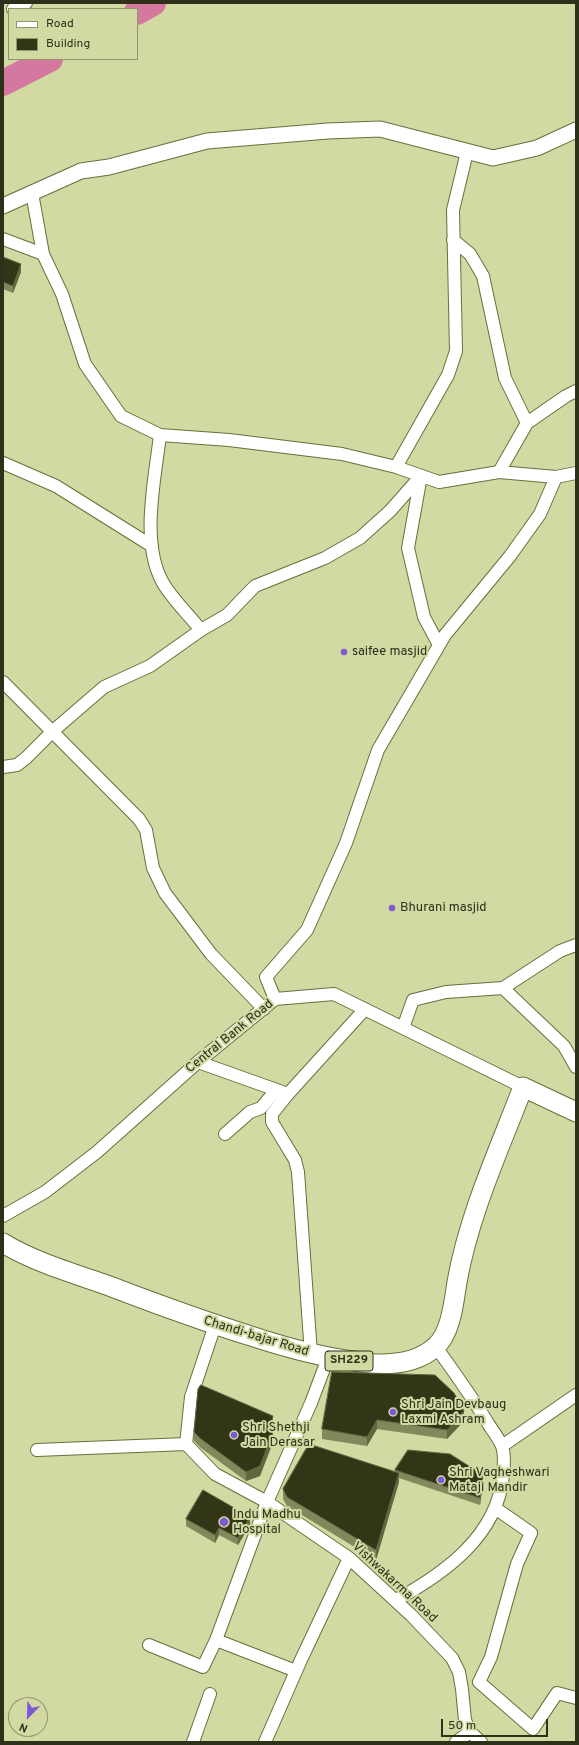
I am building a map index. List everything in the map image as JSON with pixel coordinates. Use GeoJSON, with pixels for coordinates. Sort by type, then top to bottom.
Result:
{"type":"FeatureCollection","features":[{"type":"Feature","properties":{"kind":"main road","name":"Central Bank Road"},"geometry":{"type":"LineString","coordinates":[[523,1087],[576,1112]]}},
{"type":"Feature","properties":{"kind":"main road","name":"Chandi-bajar Road"},"geometry":{"type":"LineString","coordinates":[[3,1243],[37,1259],[215,1325],[319,1356],[379,1364],[401,1363],[418,1358],[436,1347],[444,1335],[452,1311],[463,1254],[477,1206],[523,1087]]}},
{"type":"Feature","properties":{"kind":"street"},"geometry":{"type":"LineString","coordinates":[[15,8],[26,3]]}},
{"type":"Feature","properties":{"kind":"street"},"geometry":{"type":"LineString","coordinates":[[3,206],[81,171],[109,167],[207,141],[328,131],[380,129],[493,158],[537,148],[576,130]]}},
{"type":"Feature","properties":{"kind":"street"},"geometry":{"type":"LineString","coordinates":[[396,467],[448,376],[456,351],[453,210],[467,152]]}},
{"type":"Feature","properties":{"kind":"street"},"geometry":{"type":"LineString","coordinates":[[32,193],[43,254],[62,294],[85,364],[121,416],[160,435],[229,440],[342,454],[396,467],[439,482],[499,472],[556,478],[576,473]]}},
{"type":"Feature","properties":{"kind":"street"},"geometry":{"type":"LineString","coordinates":[[3,239],[43,254]]}},
{"type":"Feature","properties":{"kind":"street"},"geometry":{"type":"LineString","coordinates":[[454,240],[470,254],[483,276],[505,378],[527,423]]}},
{"type":"Feature","properties":{"kind":"street"},"geometry":{"type":"LineString","coordinates":[[499,472],[527,423],[566,396],[576,391]]}},
{"type":"Feature","properties":{"kind":"street"},"geometry":{"type":"LineString","coordinates":[[160,435],[151,513],[152,546],[163,582],[201,630]]}},
{"type":"Feature","properties":{"kind":"street"},"geometry":{"type":"LineString","coordinates":[[3,463],[56,486],[152,546]]}},
{"type":"Feature","properties":{"kind":"street"},"geometry":{"type":"LineString","coordinates":[[3,767],[17,765],[53,731],[104,687],[150,666],[201,630],[228,615],[255,586],[325,558],[360,538],[390,511],[421,476]]}},
{"type":"Feature","properties":{"kind":"street"},"geometry":{"type":"LineString","coordinates":[[421,476],[408,548],[424,617],[439,645]]}},
{"type":"Feature","properties":{"kind":"street"},"geometry":{"type":"LineString","coordinates":[[275,999],[266,977],[307,930],[346,843],[378,750],[445,635],[510,556],[540,514],[556,478]]}},
{"type":"Feature","properties":{"kind":"street"},"geometry":{"type":"LineString","coordinates":[[3,682],[139,819],[146,830],[153,868],[165,893],[211,954],[264,1009]]}},
{"type":"Feature","properties":{"kind":"street"},"geometry":{"type":"LineString","coordinates":[[403,1028],[413,1000],[446,992],[503,988],[560,951],[576,945]]}},
{"type":"Feature","properties":{"kind":"street"},"geometry":{"type":"LineString","coordinates":[[503,988],[564,1046],[576,1067]]}},
{"type":"Feature","properties":{"kind":"street","name":"Central Bank Road"},"geometry":{"type":"LineString","coordinates":[[3,1216],[45,1192],[97,1152],[198,1062],[275,999],[334,994],[523,1087]]}},
{"type":"Feature","properties":{"kind":"street"},"geometry":{"type":"LineString","coordinates":[[226,1134],[250,1112],[261,1108],[282,1092],[365,1009]]}},
{"type":"Feature","properties":{"kind":"street"},"geometry":{"type":"LineString","coordinates":[[198,1062],[282,1092]]}},
{"type":"Feature","properties":{"kind":"street"},"geometry":{"type":"LineString","coordinates":[[149,1645],[203,1667],[216,1640],[267,1502],[308,1409],[319,1356],[298,1172],[295,1160],[271,1118],[282,1092]]}},
{"type":"Feature","properties":{"kind":"street"},"geometry":{"type":"LineString","coordinates":[[37,1450],[186,1444],[191,1397],[215,1325]]}},
{"type":"Feature","properties":{"kind":"street"},"geometry":{"type":"LineString","coordinates":[[396,1600],[427,1583],[453,1562],[481,1534],[495,1508],[502,1486],[504,1467],[502,1446],[475,1401],[436,1347]]}},
{"type":"Feature","properties":{"kind":"street"},"geometry":{"type":"LineString","coordinates":[[502,1446],[576,1395]]}},
{"type":"Feature","properties":{"kind":"street","name":"Vishwakarma Road"},"geometry":{"type":"LineString","coordinates":[[186,1444],[215,1474],[267,1502],[349,1558],[396,1600],[452,1658],[459,1672],[465,1720],[470,1732]]}},
{"type":"Feature","properties":{"kind":"street"},"geometry":{"type":"LineString","coordinates":[[495,1508],[530,1533],[517,1564],[491,1657],[479,1682],[533,1729],[557,1693],[576,1698]]}},
{"type":"Feature","properties":{"kind":"street"},"geometry":{"type":"LineString","coordinates":[[265,1742],[296,1671],[349,1558]]}},
{"type":"Feature","properties":{"kind":"street"},"geometry":{"type":"LineString","coordinates":[[216,1640],[296,1671]]}},
{"type":"Feature","properties":{"kind":"street"},"geometry":{"type":"LineString","coordinates":[[193,1742],[210,1694]]}},
{"type":"Feature","properties":{"kind":"street"},"geometry":{"type":"LineString","coordinates":[[456,1742],[470,1732],[481,1742]]}},
{"type":"Feature","properties":{"kind":"building"},"geometry":{"type":"Polygon","coordinates":[[[3,257],[21,264],[13,286],[3,282],[3,257]]]}},
{"type":"Feature","properties":{"kind":"building","name":"Shri Jain Devbaug Laxmi Ashram"},"geometry":{"type":"Polygon","coordinates":[[[332,1372],[435,1375],[454,1393],[464,1411],[447,1430],[377,1420],[367,1437],[322,1429],[332,1372]]]}},
{"type":"Feature","properties":{"kind":"building","name":"Shri Shethji Jain Derasar"},"geometry":{"type":"Polygon","coordinates":[[[201,1385],[273,1416],[269,1431],[273,1432],[260,1466],[246,1472],[201,1439],[194,1432],[198,1389],[201,1385]]]}},
{"type":"Feature","properties":{"kind":"building"},"geometry":{"type":"Polygon","coordinates":[[[309,1444],[399,1473],[376,1550],[287,1497],[283,1489],[309,1444]]]}},
{"type":"Feature","properties":{"kind":"building","name":"Shri Vagheshwari Mataji Mandir"},"geometry":{"type":"Polygon","coordinates":[[[408,1450],[450,1454],[483,1475],[480,1498],[395,1470],[408,1450]]]}},
{"type":"Feature","properties":{"kind":"building"},"geometry":{"type":"Polygon","coordinates":[[[203,1490],[250,1517],[238,1538],[219,1528],[215,1535],[186,1519],[203,1490]]]}},
{"type":"Feature","properties":{"kind":"waterway"},"geometry":{"type":"LineString","coordinates":[[138,11],[153,3]]}},
{"type":"Feature","properties":{"kind":"waterway"},"geometry":{"type":"LineString","coordinates":[[3,83],[48,60]]}},
{"type":"Feature","properties":{"kind":"place","name":"saifee masjid"},"geometry":{"type":"Point","coordinates":[344,652]}},
{"type":"Feature","properties":{"kind":"place","name":"Bhurani masjid"},"geometry":{"type":"Point","coordinates":[392,908]}},
{"type":"Feature","properties":{"kind":"place","name":"Shri Jain Devbaug Laxmi Ashram"},"geometry":{"type":"Point","coordinates":[393,1412]}},
{"type":"Feature","properties":{"kind":"place","name":"Shri Shethji Jain Derasar"},"geometry":{"type":"Point","coordinates":[234,1435]}},
{"type":"Feature","properties":{"kind":"place","name":"Shri Vagheshwari Mataji Mandir"},"geometry":{"type":"Point","coordinates":[441,1480]}},
{"type":"Feature","properties":{"kind":"place","name":"Indu Madhu Hospital"},"geometry":{"type":"Point","coordinates":[224,1522]}}]}
